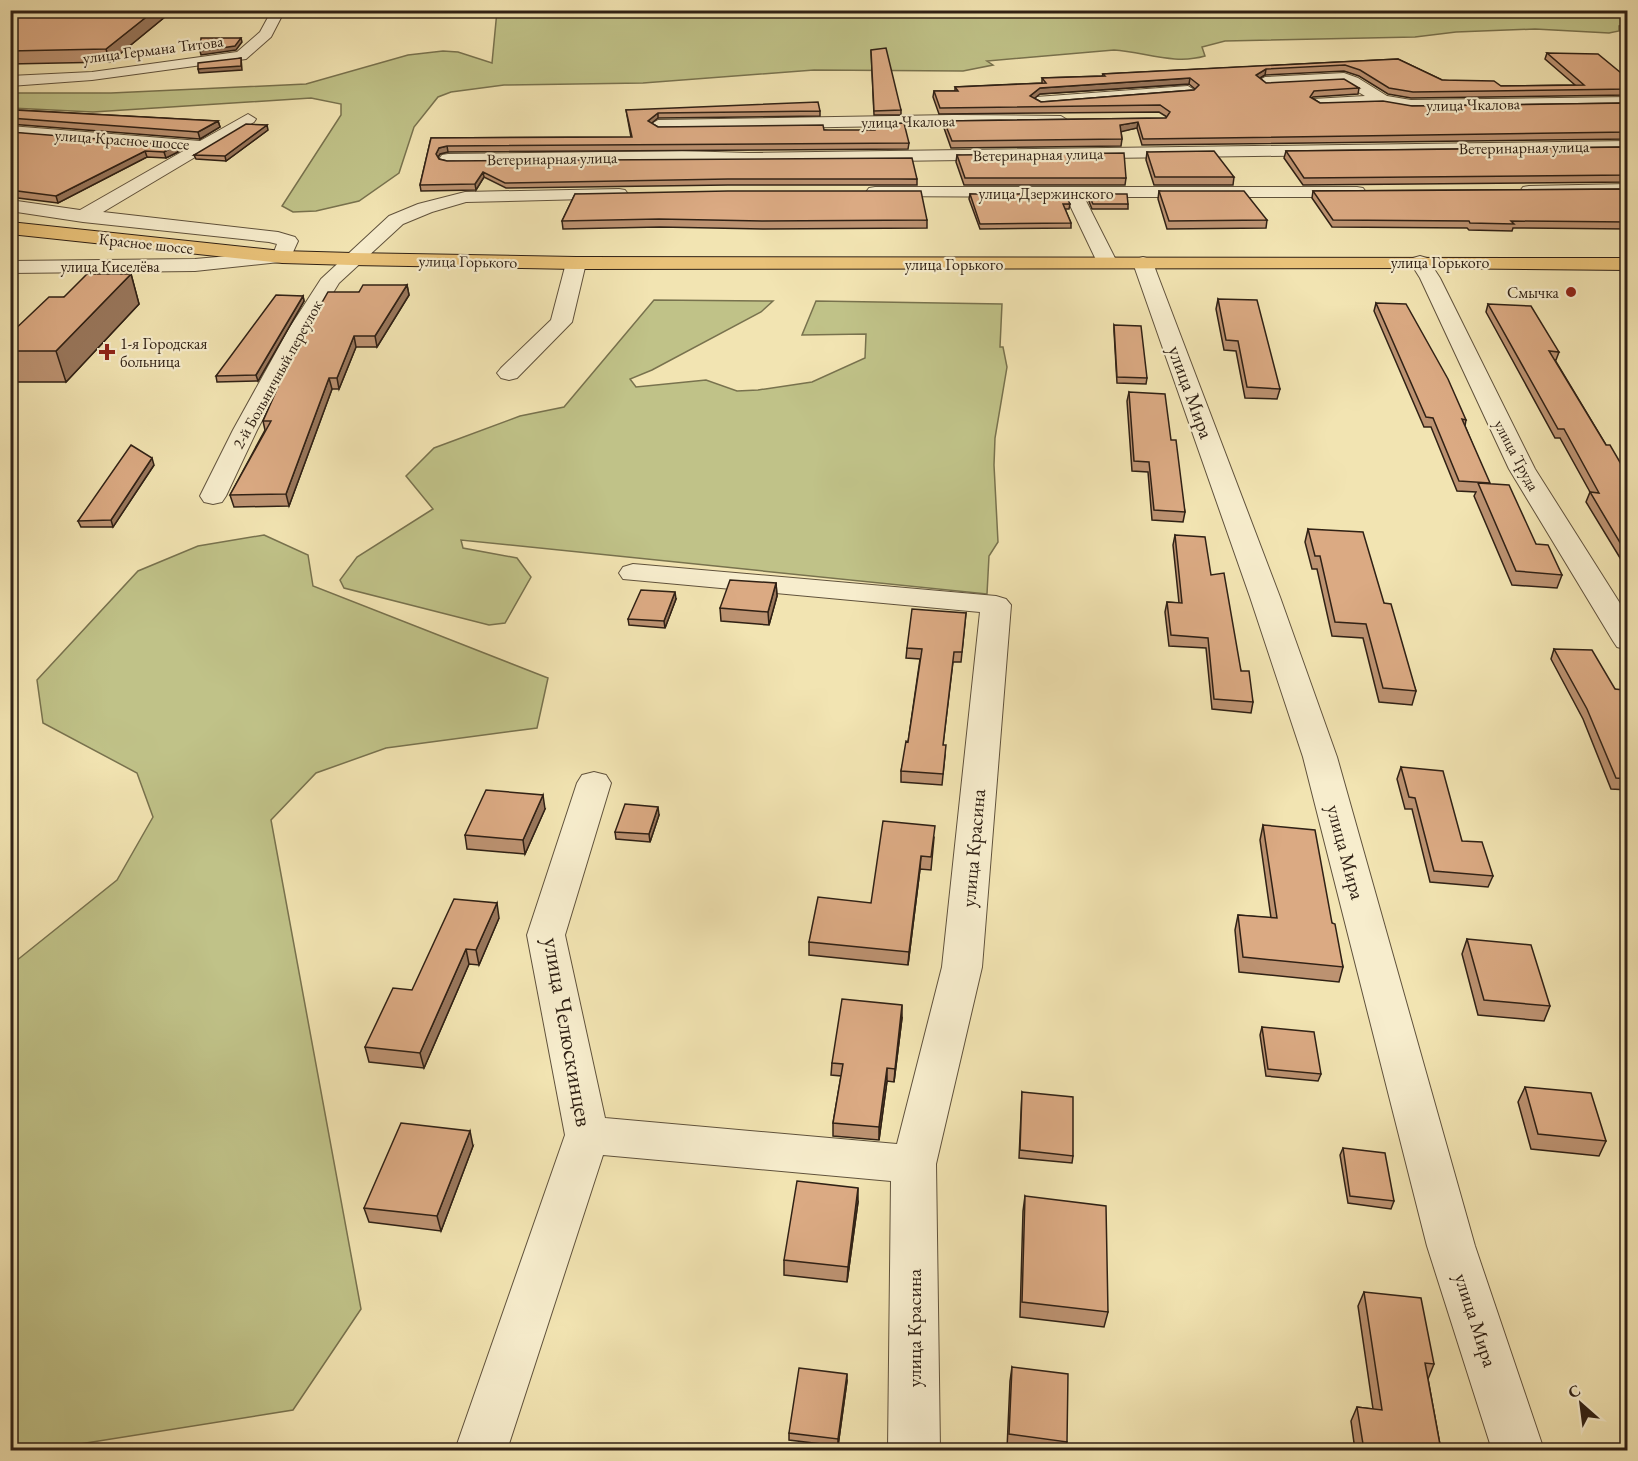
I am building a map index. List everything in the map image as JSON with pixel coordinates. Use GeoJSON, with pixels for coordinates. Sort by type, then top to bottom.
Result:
{"type":"FeatureCollection","features":[{"type":"Feature","properties":{"kind":"main road","name":"Красное шоссе"},"geometry":{"type":"LineString","coordinates":[[10,228],[282,257]]}},
{"type":"Feature","properties":{"kind":"main road","name":"улица Горького"},"geometry":{"type":"LineString","coordinates":[[282,257],[576,263],[1420,262],[1628,264]]}},
{"type":"Feature","properties":{"kind":"street","name":"улица Германа Титова"},"geometry":{"type":"LineString","coordinates":[[10,81],[92,76],[241,56],[266,34],[279,10]]}},
{"type":"Feature","properties":{"kind":"street"},"geometry":{"type":"LineString","coordinates":[[1265,82],[1344,78],[1353,81],[1382,100]]}},
{"type":"Feature","properties":{"kind":"street"},"geometry":{"type":"LineString","coordinates":[[901,121],[961,110],[1050,100],[1188,91]]}},
{"type":"Feature","properties":{"kind":"street","name":"улица Чкалова"},"geometry":{"type":"LineString","coordinates":[[1319,102],[1382,100],[1411,105],[1628,102]]}},
{"type":"Feature","properties":{"kind":"street"},"geometry":{"type":"LineString","coordinates":[[203,146],[248,119]]}},
{"type":"Feature","properties":{"kind":"street","name":"улица Чкалова"},"geometry":{"type":"LineString","coordinates":[[658,126],[901,121],[1073,121]]}},
{"type":"Feature","properties":{"kind":"street"},"geometry":{"type":"LineString","coordinates":[[702,125],[702,147],[723,165],[729,176]]}},
{"type":"Feature","properties":{"kind":"street","name":"улица Красное шоссе"},"geometry":{"type":"LineString","coordinates":[[10,130],[203,146]]}},
{"type":"Feature","properties":{"kind":"street","name":"улица Красное шоссе"},"geometry":{"type":"LineString","coordinates":[[83,216],[203,146]]}},
{"type":"Feature","properties":{"kind":"street","name":"Ветеринарная улица"},"geometry":{"type":"LineString","coordinates":[[448,159],[682,156],[715,158],[1628,146]]}},
{"type":"Feature","properties":{"kind":"street"},"geometry":{"type":"LineString","coordinates":[[1311,151],[1340,192]]}},
{"type":"Feature","properties":{"kind":"street"},"geometry":{"type":"LineString","coordinates":[[1508,191],[1628,189]]}},
{"type":"Feature","properties":{"kind":"street","name":"улица Дзержинского"},"geometry":{"type":"LineString","coordinates":[[858,192],[1373,192]]}},
{"type":"Feature","properties":{"kind":"street","name":"улица Мира"},"geometry":{"type":"LineString","coordinates":[[1073,193],[1126,264],[1265,597],[1320,757],[1451,1246],[1518,1450]]}},
{"type":"Feature","properties":{"kind":"street","name":"2-й Больничный переулок"},"geometry":{"type":"LineString","coordinates":[[213,496],[244,430],[301,327],[332,279],[351,259],[396,220],[425,208],[465,197],[633,194]]}},
{"type":"Feature","properties":{"kind":"street"},"geometry":{"type":"LineString","coordinates":[[10,205],[83,216],[271,236],[288,241],[282,257]]}},
{"type":"Feature","properties":{"kind":"street","name":"улица Киселёва"},"geometry":{"type":"LineString","coordinates":[[10,267],[195,265],[282,257]]}},
{"type":"Feature","properties":{"kind":"street","name":"улица Труда"},"geometry":{"type":"LineString","coordinates":[[1420,262],[1430,278],[1522,469],[1628,641]]}},
{"type":"Feature","properties":{"kind":"street"},"geometry":{"type":"LineString","coordinates":[[509,373],[561,322],[576,263]]}},
{"type":"Feature","properties":{"kind":"street","name":"улица Красина"},"geometry":{"type":"LineString","coordinates":[[633,573],[996,605],[962,967],[914,1164],[914,1450]]}},
{"type":"Feature","properties":{"kind":"street","name":"улица Челюскинцев"},"geometry":{"type":"LineString","coordinates":[[481,1450],[587,1135],[546,935],[594,783]]}},
{"type":"Feature","properties":{"kind":"street"},"geometry":{"type":"LineString","coordinates":[[587,1135],[914,1164]]}},
{"type":"Feature","properties":{"kind":"green space"},"geometry":{"type":"Polygon","coordinates":[[[497,11],[1627,11],[1627,25],[1619,26],[1619,31],[1609,33],[1535,29],[1456,32],[1415,37],[1225,41],[1202,47],[1205,56],[1182,59],[1114,50],[987,61],[993,65],[963,71],[814,70],[643,83],[504,85],[451,92],[438,97],[414,127],[399,173],[359,201],[316,211],[293,212],[282,206],[341,115],[341,104],[311,98],[93,112],[11,108],[10,93],[111,93],[306,84],[408,55],[443,51],[458,52],[492,63],[497,11]]]}},
{"type":"Feature","properties":{"kind":"green space"},"geometry":{"type":"Polygon","coordinates":[[[654,300],[773,301],[761,312],[652,370],[630,379],[636,387],[706,380],[737,391],[812,382],[865,358],[866,334],[802,335],[816,301],[1002,304],[1000,347],[1003,347],[1007,367],[995,438],[998,542],[989,556],[987,594],[461,540],[463,548],[517,558],[531,577],[505,623],[489,625],[344,588],[340,580],[357,557],[433,509],[406,476],[434,448],[520,416],[564,407],[654,300]]]}},
{"type":"Feature","properties":{"kind":"green space"},"geometry":{"type":"Polygon","coordinates":[[[264,535],[308,555],[313,586],[548,678],[537,728],[386,748],[316,773],[271,820],[361,1309],[293,1410],[42,1450],[11,1450],[11,965],[117,880],[153,817],[137,773],[43,723],[37,680],[138,571],[198,546],[264,535]]]}},
{"type":"Feature","properties":{"kind":"building"},"geometry":{"type":"Polygon","coordinates":[[[10,10],[155,10],[106,49],[10,51],[10,10]]]}},
{"type":"Feature","properties":{"kind":"building"},"geometry":{"type":"Polygon","coordinates":[[[201,38],[241,38],[235,46],[200,51],[201,38]]]}},
{"type":"Feature","properties":{"kind":"building"},"geometry":{"type":"Polygon","coordinates":[[[886,48],[901,110],[874,111],[871,50],[886,48]]]}},
{"type":"Feature","properties":{"kind":"building"},"geometry":{"type":"Polygon","coordinates":[[[1547,53],[1598,54],[1628,77],[1628,89],[1413,92],[1389,88],[1360,70],[1345,65],[1266,69],[1256,75],[1266,83],[1344,79],[1359,88],[1314,91],[1310,97],[1320,103],[1383,101],[1412,106],[1628,103],[1628,132],[1143,139],[1138,122],[1120,125],[1122,139],[952,141],[944,121],[1166,118],[1170,112],[1160,105],[940,108],[934,91],[958,91],[955,87],[1046,83],[1042,78],[1398,59],[1442,80],[1494,81],[1501,86],[1584,85],[1547,53]],[[1190,78],[1040,88],[1030,96],[1041,102],[1194,90],[1199,85],[1190,78]]]}},
{"type":"Feature","properties":{"kind":"building"},"geometry":{"type":"Polygon","coordinates":[[[241,58],[241,66],[198,69],[198,63],[241,58]]]}},
{"type":"Feature","properties":{"kind":"building"},"geometry":{"type":"Polygon","coordinates":[[[15,102],[15,110],[218,121],[198,132],[10,118],[10,104],[15,102]]]}},
{"type":"Feature","properties":{"kind":"building"},"geometry":{"type":"Polygon","coordinates":[[[818,102],[820,111],[658,113],[648,121],[658,127],[823,125],[824,130],[875,130],[875,124],[904,123],[909,143],[447,146],[439,148],[436,154],[439,159],[447,161],[912,158],[917,179],[728,179],[505,183],[483,172],[475,184],[420,185],[431,138],[632,137],[626,110],[818,102]]]}},
{"type":"Feature","properties":{"kind":"building"},"geometry":{"type":"Polygon","coordinates":[[[246,124],[267,125],[225,156],[194,155],[246,124]]]}},
{"type":"Feature","properties":{"kind":"building"},"geometry":{"type":"Polygon","coordinates":[[[10,132],[176,145],[164,152],[145,151],[56,196],[10,190],[10,132]]]}},
{"type":"Feature","properties":{"kind":"building"},"geometry":{"type":"Polygon","coordinates":[[[1628,147],[1628,175],[1304,178],[1286,151],[1628,147]]]}},
{"type":"Feature","properties":{"kind":"building"},"geometry":{"type":"Polygon","coordinates":[[[1214,151],[1234,177],[1155,177],[1147,152],[1214,151]]]}},
{"type":"Feature","properties":{"kind":"building"},"geometry":{"type":"Polygon","coordinates":[[[1124,153],[1126,178],[965,178],[957,155],[1124,153]]]}},
{"type":"Feature","properties":{"kind":"building"},"geometry":{"type":"Polygon","coordinates":[[[1628,189],[1628,222],[1511,221],[1514,224],[1470,223],[1469,221],[1333,220],[1313,191],[1628,189]]]}},
{"type":"Feature","properties":{"kind":"building"},"geometry":{"type":"Polygon","coordinates":[[[921,191],[927,220],[562,221],[575,194],[921,191]]]}},
{"type":"Feature","properties":{"kind":"building"},"geometry":{"type":"Polygon","coordinates":[[[1159,191],[1244,191],[1267,220],[1169,221],[1159,191]]]}},
{"type":"Feature","properties":{"kind":"building"},"geometry":{"type":"Polygon","coordinates":[[[970,194],[1065,194],[1070,204],[1063,204],[1071,223],[980,224],[970,194]]]}},
{"type":"Feature","properties":{"kind":"building"},"geometry":{"type":"Polygon","coordinates":[[[1088,194],[1127,194],[1128,204],[1093,204],[1088,194]]]}},
{"type":"Feature","properties":{"kind":"building"},"geometry":{"type":"Polygon","coordinates":[[[87,274],[131,274],[56,351],[10,351],[10,334],[49,297],[64,297],[87,274]]]}},
{"type":"Feature","properties":{"kind":"building"},"geometry":{"type":"Polygon","coordinates":[[[363,285],[407,285],[375,336],[354,336],[337,378],[329,378],[286,494],[230,495],[271,421],[263,421],[286,369],[284,369],[328,292],[359,292],[363,285]]]}},
{"type":"Feature","properties":{"kind":"building"},"geometry":{"type":"Polygon","coordinates":[[[276,295],[303,296],[256,375],[216,376],[276,295]]]}},
{"type":"Feature","properties":{"kind":"building"},"geometry":{"type":"Polygon","coordinates":[[[1218,299],[1257,300],[1280,389],[1247,387],[1238,341],[1226,340],[1218,299]]]}},
{"type":"Feature","properties":{"kind":"building"},"geometry":{"type":"Polygon","coordinates":[[[1376,303],[1406,304],[1448,379],[1466,420],[1462,419],[1490,483],[1459,481],[1433,418],[1426,417],[1376,303]]]}},
{"type":"Feature","properties":{"kind":"building"},"geometry":{"type":"Polygon","coordinates":[[[1488,304],[1531,306],[1559,352],[1549,351],[1606,445],[1610,445],[1628,476],[1628,556],[1590,492],[1599,493],[1564,429],[1558,429],[1488,304]]]}},
{"type":"Feature","properties":{"kind":"building"},"geometry":{"type":"Polygon","coordinates":[[[1114,325],[1141,326],[1147,378],[1117,377],[1114,325]]]}},
{"type":"Feature","properties":{"kind":"building"},"geometry":{"type":"Polygon","coordinates":[[[1129,392],[1165,394],[1171,440],[1176,440],[1185,512],[1154,510],[1149,462],[1134,461],[1129,392]]]}},
{"type":"Feature","properties":{"kind":"building"},"geometry":{"type":"Polygon","coordinates":[[[131,445],[152,458],[111,520],[78,521],[131,445]]]}},
{"type":"Feature","properties":{"kind":"building"},"geometry":{"type":"Polygon","coordinates":[[[1478,483],[1509,485],[1536,544],[1548,545],[1562,575],[1516,571],[1478,483]]]}},
{"type":"Feature","properties":{"kind":"building"},"geometry":{"type":"Polygon","coordinates":[[[1308,529],[1363,532],[1384,603],[1391,604],[1416,691],[1383,688],[1366,624],[1335,622],[1320,556],[1315,556],[1308,529]]]}},
{"type":"Feature","properties":{"kind":"building"},"geometry":{"type":"Polygon","coordinates":[[[1175,535],[1205,537],[1211,575],[1224,573],[1241,671],[1249,671],[1253,702],[1214,699],[1208,638],[1171,635],[1167,602],[1182,603],[1175,535]]]}},
{"type":"Feature","properties":{"kind":"building"},"geometry":{"type":"Polygon","coordinates":[[[730,580],[776,583],[768,612],[720,608],[730,580]]]}},
{"type":"Feature","properties":{"kind":"building"},"geometry":{"type":"Polygon","coordinates":[[[641,590],[675,592],[664,621],[628,619],[641,590]]]}},
{"type":"Feature","properties":{"kind":"building"},"geometry":{"type":"Polygon","coordinates":[[[912,609],[966,613],[962,652],[954,652],[943,745],[946,745],[943,774],[901,771],[906,741],[908,742],[922,649],[907,648],[912,609]]]}},
{"type":"Feature","properties":{"kind":"building"},"geometry":{"type":"Polygon","coordinates":[[[1554,649],[1592,650],[1615,689],[1624,690],[1628,696],[1628,779],[1616,778],[1587,709],[1554,649]]]}},
{"type":"Feature","properties":{"kind":"building"},"geometry":{"type":"Polygon","coordinates":[[[1401,767],[1443,771],[1462,841],[1482,842],[1493,876],[1434,871],[1415,798],[1409,797],[1401,767]]]}},
{"type":"Feature","properties":{"kind":"building"},"geometry":{"type":"Polygon","coordinates":[[[486,790],[543,795],[523,840],[465,835],[486,790]]]}},
{"type":"Feature","properties":{"kind":"building"},"geometry":{"type":"Polygon","coordinates":[[[625,804],[658,807],[649,834],[615,832],[625,804]]]}},
{"type":"Feature","properties":{"kind":"building"},"geometry":{"type":"Polygon","coordinates":[[[883,821],[935,826],[931,857],[921,856],[909,952],[809,942],[818,897],[871,903],[883,821]]]}},
{"type":"Feature","properties":{"kind":"building"},"geometry":{"type":"Polygon","coordinates":[[[1263,825],[1315,830],[1332,923],[1335,924],[1343,967],[1243,957],[1238,915],[1277,918],[1263,825]]]}},
{"type":"Feature","properties":{"kind":"building"},"geometry":{"type":"Polygon","coordinates":[[[454,899],[497,903],[476,950],[466,949],[420,1053],[365,1047],[393,988],[412,990],[454,899]]]}},
{"type":"Feature","properties":{"kind":"building"},"geometry":{"type":"Polygon","coordinates":[[[1467,939],[1531,945],[1550,1006],[1484,1000],[1467,939]]]}},
{"type":"Feature","properties":{"kind":"building"},"geometry":{"type":"Polygon","coordinates":[[[842,999],[902,1005],[895,1069],[887,1068],[879,1127],[833,1123],[843,1064],[832,1063],[842,999]]]}},
{"type":"Feature","properties":{"kind":"building"},"geometry":{"type":"Polygon","coordinates":[[[1262,1027],[1314,1032],[1321,1074],[1268,1069],[1262,1027]]]}},
{"type":"Feature","properties":{"kind":"building"},"geometry":{"type":"Polygon","coordinates":[[[1525,1087],[1591,1093],[1606,1141],[1538,1134],[1525,1087]]]}},
{"type":"Feature","properties":{"kind":"building"},"geometry":{"type":"Polygon","coordinates":[[[1022,1092],[1073,1097],[1073,1156],[1020,1150],[1022,1092]]]}},
{"type":"Feature","properties":{"kind":"building"},"geometry":{"type":"Polygon","coordinates":[[[401,1123],[470,1131],[437,1216],[364,1208],[401,1123]]]}},
{"type":"Feature","properties":{"kind":"building"},"geometry":{"type":"Polygon","coordinates":[[[1343,1148],[1385,1153],[1394,1201],[1350,1196],[1343,1148]]]}},
{"type":"Feature","properties":{"kind":"building"},"geometry":{"type":"Polygon","coordinates":[[[797,1181],[858,1188],[848,1267],[784,1260],[797,1181]]]}},
{"type":"Feature","properties":{"kind":"building"},"geometry":{"type":"Polygon","coordinates":[[[1025,1196],[1106,1206],[1108,1312],[1022,1302],[1025,1196]]]}},
{"type":"Feature","properties":{"kind":"building"},"geometry":{"type":"Polygon","coordinates":[[[1364,1292],[1421,1298],[1434,1364],[1425,1363],[1441,1450],[1364,1450],[1357,1407],[1382,1410],[1364,1292]]]}},
{"type":"Feature","properties":{"kind":"building"},"geometry":{"type":"Polygon","coordinates":[[[1012,1367],[1068,1374],[1067,1442],[1009,1434],[1012,1367]]]}},
{"type":"Feature","properties":{"kind":"building"},"geometry":{"type":"Polygon","coordinates":[[[799,1368],[847,1374],[838,1439],[789,1433],[799,1368]]]}},
{"type":"Feature","properties":{"kind":"place","name":"Смычка"},"geometry":{"type":"Point","coordinates":[1571,292]}},
{"type":"Feature","properties":{"kind":"place","name":"1-я Городская больница"},"geometry":{"type":"Point","coordinates":[107,352]}}]}
